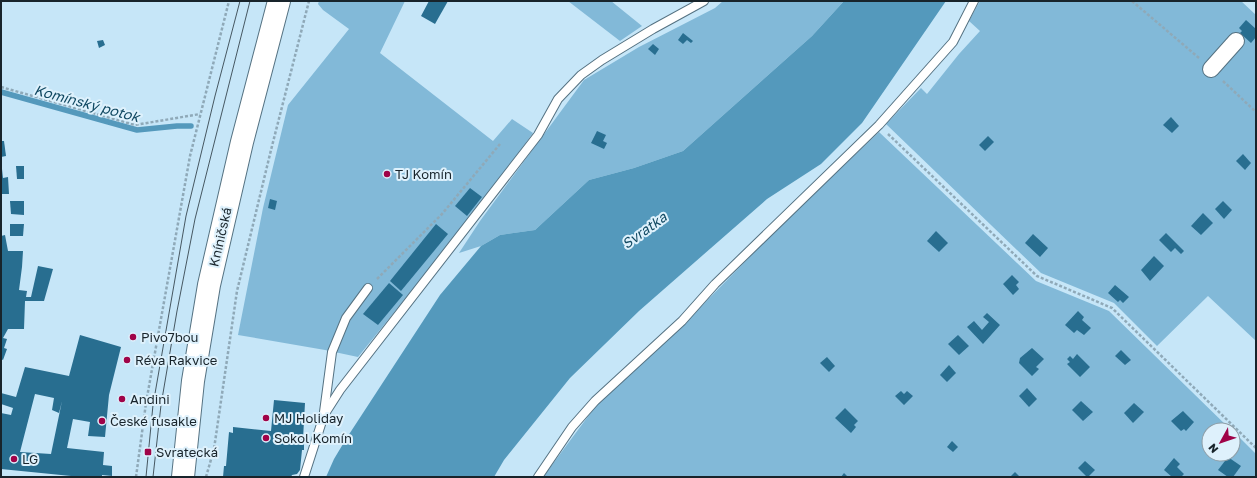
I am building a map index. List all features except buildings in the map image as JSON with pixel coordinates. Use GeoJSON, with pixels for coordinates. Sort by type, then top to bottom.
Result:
{"type":"FeatureCollection","features":[{"type":"Feature","properties":{"kind":"main road","name":"Kníničská"},"geometry":{"type":"LineString","coordinates":[[183,477],[193,381],[209,285],[242,142],[279,1]]}},
{"type":"Feature","properties":{"kind":"street"},"geometry":{"type":"LineString","coordinates":[[1211,69],[1236,41]]}},
{"type":"Feature","properties":{"kind":"lane"},"geometry":{"type":"LineString","coordinates":[[324,415],[340,390],[538,135],[558,100],[581,75],[602,60],[653,29],[704,1]]}},
{"type":"Feature","properties":{"kind":"lane"},"geometry":{"type":"LineString","coordinates":[[538,477],[572,427],[594,401],[682,321],[715,284],[879,125],[953,42],[974,1]]}},
{"type":"Feature","properties":{"kind":"lane"},"geometry":{"type":"LineString","coordinates":[[304,477],[324,415],[332,352],[346,318],[368,288]]}},
{"type":"Feature","properties":{"kind":"path"},"geometry":{"type":"LineString","coordinates":[[136,477],[146,403],[190,156],[229,1]]}},
{"type":"Feature","properties":{"kind":"path"},"geometry":{"type":"LineString","coordinates":[[206,477],[214,449],[236,291],[309,1]]}},
{"type":"Feature","properties":{"kind":"path"},"geometry":{"type":"LineString","coordinates":[[1132,1],[1189,48],[1256,112]]}},
{"type":"Feature","properties":{"kind":"path"},"geometry":{"type":"LineString","coordinates":[[1,87],[135,125],[200,114]]}},
{"type":"Feature","properties":{"kind":"path"},"geometry":{"type":"LineString","coordinates":[[879,125],[1036,276],[1112,308],[1256,448]]}},
{"type":"Feature","properties":{"kind":"path"},"geometry":{"type":"LineString","coordinates":[[368,288],[442,214],[500,144]]}},
{"type":"Feature","properties":{"kind":"shaded area","name":"TJ Komín"},"geometry":{"type":"Polygon","coordinates":[[[319,1],[405,1],[380,53],[493,141],[512,119],[533,133],[469,220],[358,357],[238,335],[263,208],[288,105],[349,29],[323,10],[318,4],[319,1]]]}},
{"type":"Feature","properties":{"kind":"shaded area"},"geometry":{"type":"Polygon","coordinates":[[[568,1],[611,1],[642,26],[620,41],[568,1]]]}},
{"type":"Feature","properties":{"kind":"shaded area"},"geometry":{"type":"Polygon","coordinates":[[[723,1],[844,1],[812,36],[683,151],[634,168],[589,180],[535,230],[500,235],[481,246],[459,253],[480,221],[584,80],[639,47],[715,8],[723,1]]]}},
{"type":"Feature","properties":{"kind":"shaded area"},"geometry":{"type":"Polygon","coordinates":[[[980,1],[1241,1],[1256,15],[1256,341],[1208,296],[1157,346],[1114,303],[1041,273],[886,124],[921,88],[927,94],[959,54],[980,31],[969,21],[980,1]]]}},
{"type":"Feature","properties":{"kind":"shaded area"},"geometry":{"type":"Polygon","coordinates":[[[879,132],[1036,281],[1109,311],[1223,422],[1201,422],[1201,462],[1241,462],[1241,439],[1256,454],[1256,477],[543,477],[595,407],[687,321],[769,237],[879,132]]]}},
{"type":"Feature","properties":{"kind":"water","name":"Svratka"},"geometry":{"type":"Polygon","coordinates":[[[844,1],[946,1],[862,123],[821,164],[767,199],[639,311],[570,378],[504,460],[494,477],[326,477],[334,459],[346,439],[440,295],[481,246],[500,235],[535,230],[589,180],[634,168],[683,151],[812,36],[844,1]]]}},
{"type":"Feature","properties":{"kind":"waterway","name":"Komínský potok"},"geometry":{"type":"LineString","coordinates":[[1,92],[137,130],[191,126]]}},
{"type":"Feature","properties":{"kind":"tram line"},"geometry":{"type":"LineString","coordinates":[[146,477],[153,405],[186,216],[240,1]]}},
{"type":"Feature","properties":{"kind":"tram line"},"geometry":{"type":"LineString","coordinates":[[153,477],[161,405],[195,219],[250,1]]}},
{"type":"Feature","properties":{"kind":"place","name":"TJ Komín"},"geometry":{"type":"Point","coordinates":[387,174]}},
{"type":"Feature","properties":{"kind":"place","name":"Pivo7bou"},"geometry":{"type":"Point","coordinates":[133,337]}},
{"type":"Feature","properties":{"kind":"place","name":"Réva Rakvice"},"geometry":{"type":"Point","coordinates":[127,360]}},
{"type":"Feature","properties":{"kind":"place","name":"Andini"},"geometry":{"type":"Point","coordinates":[122,399]}},
{"type":"Feature","properties":{"kind":"place","name":"MJ Holiday"},"geometry":{"type":"Point","coordinates":[266,418]}},
{"type":"Feature","properties":{"kind":"place","name":"České fusakle"},"geometry":{"type":"Point","coordinates":[102,421]}},
{"type":"Feature","properties":{"kind":"place","name":"Sokol Komín"},"geometry":{"type":"Point","coordinates":[266,438]}},
{"type":"Feature","properties":{"kind":"place","name":"Svratecká"},"geometry":{"type":"Point","coordinates":[148,452]}},
{"type":"Feature","properties":{"kind":"place","name":"LG"},"geometry":{"type":"Point","coordinates":[14,459]}}]}
